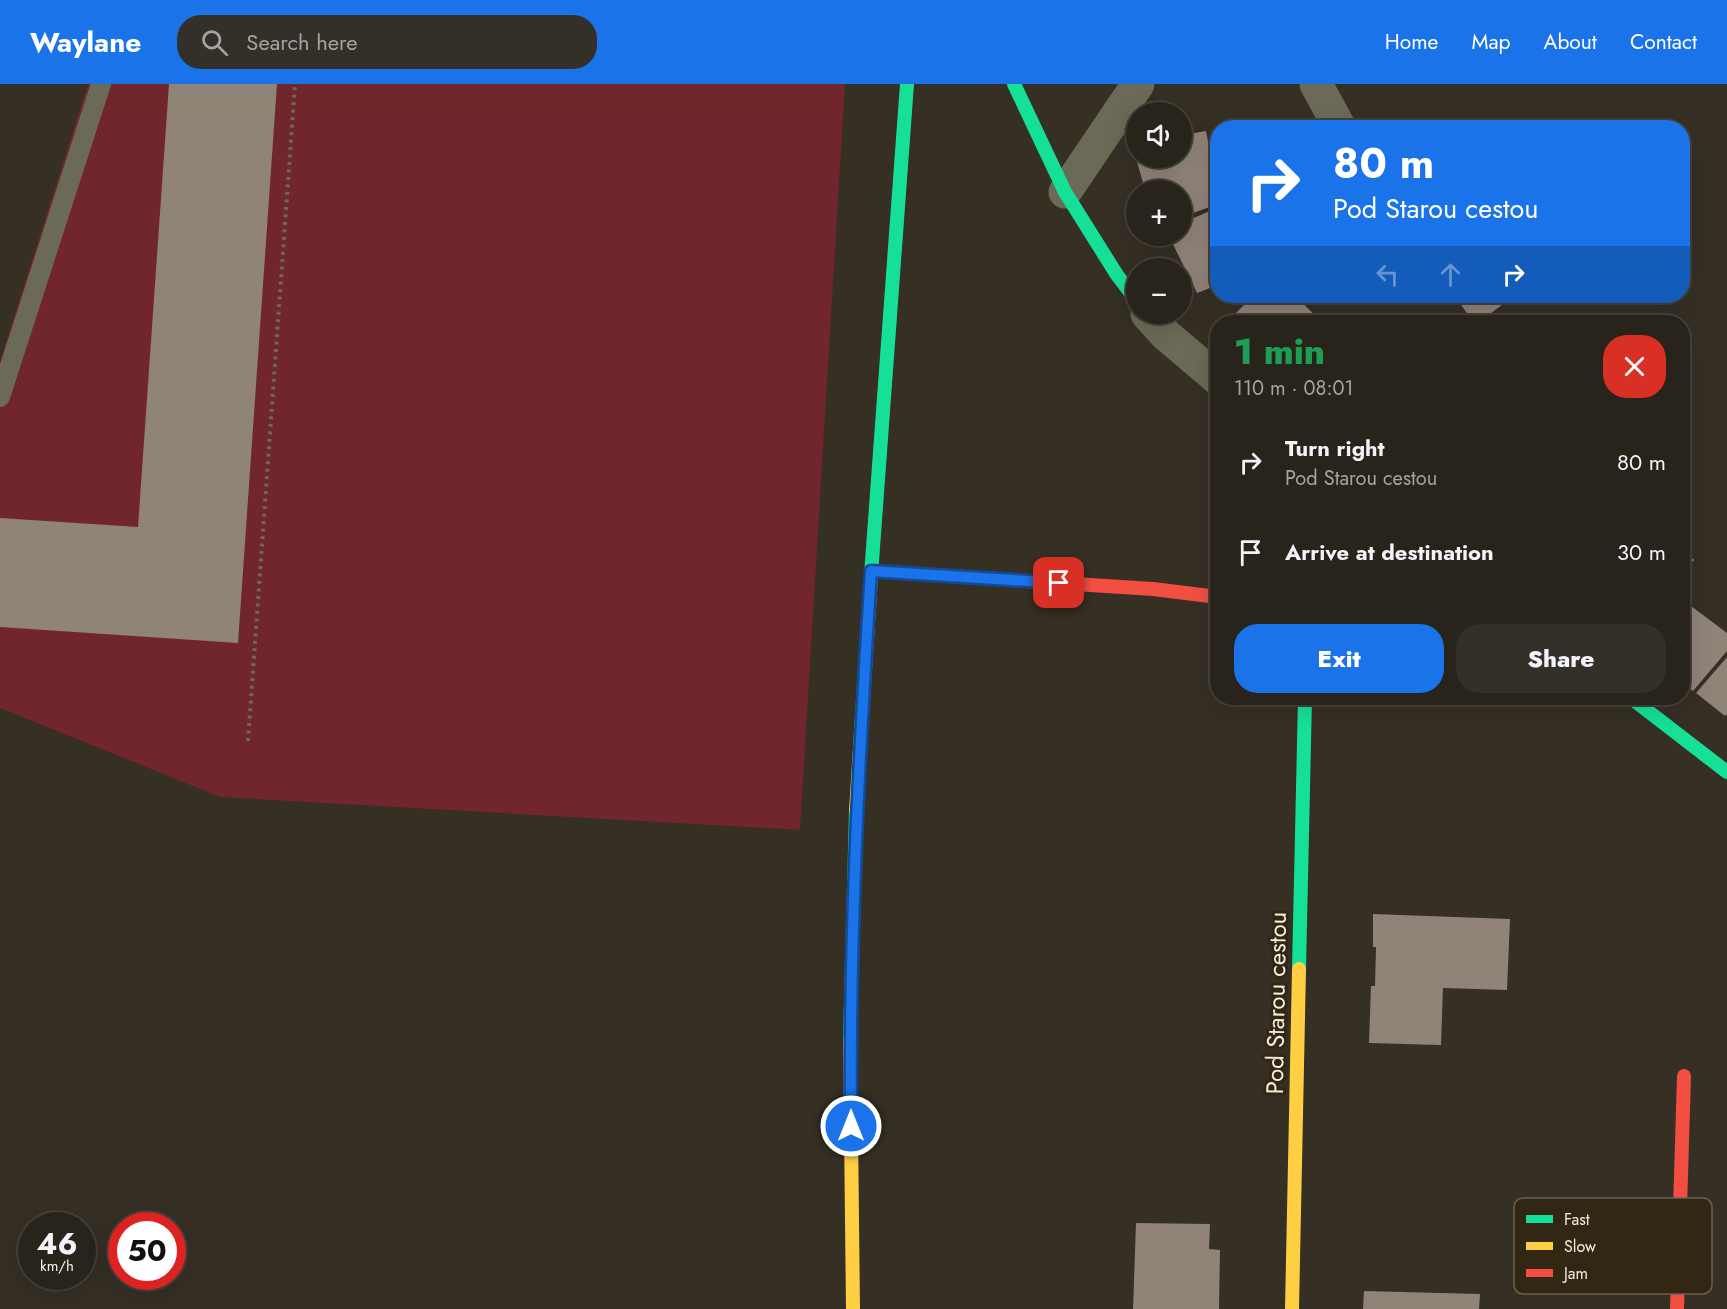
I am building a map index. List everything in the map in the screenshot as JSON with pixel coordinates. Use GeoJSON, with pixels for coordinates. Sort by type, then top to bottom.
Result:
{"type":"FeatureCollection","features":[{"type":"Feature","properties":{"kind":"street"},"geometry":{"type":"LineString","coordinates":[[853,1309],[850,1041],[856,807],[907,84]]}},
{"type":"Feature","properties":{"kind":"street"},"geometry":{"type":"LineString","coordinates":[[1014,84],[1065,192],[1126,287]]}},
{"type":"Feature","properties":{"kind":"street"},"geometry":{"type":"LineString","coordinates":[[1065,192],[1138,84]]}},
{"type":"Feature","properties":{"kind":"street"},"geometry":{"type":"LineString","coordinates":[[1316,84],[1336,120]]}},
{"type":"Feature","properties":{"kind":"street"},"geometry":{"type":"LineString","coordinates":[[1156,324],[1210,372]]}},
{"type":"Feature","properties":{"kind":"street"},"geometry":{"type":"LineString","coordinates":[[871,571],[1154,589],[1210,596]]}},
{"type":"Feature","properties":{"kind":"street","name":"Pod Starou cestou"},"geometry":{"type":"LineString","coordinates":[[1292,1309],[1305,705]]}},
{"type":"Feature","properties":{"kind":"street"},"geometry":{"type":"LineString","coordinates":[[1640,705],[1727,772]]}},
{"type":"Feature","properties":{"kind":"street"},"geometry":{"type":"LineString","coordinates":[[1680,1198],[1684,1076]]}},
{"type":"Feature","properties":{"kind":"street"},"geometry":{"type":"LineString","coordinates":[[1677,1294],[1677,1309]]}},
{"type":"Feature","properties":{"kind":"lane"},"geometry":{"type":"LineString","coordinates":[[0,397],[101,84]]}},
{"type":"Feature","properties":{"kind":"path"},"geometry":{"type":"LineString","coordinates":[[248,741],[295,84]]}},
{"type":"Feature","properties":{"kind":"shaded area"},"geometry":{"type":"Polygon","coordinates":[[[88,84],[845,84],[800,830],[220,797],[0,708],[0,361],[88,84]]]}},
{"type":"Feature","properties":{"kind":"building"},"geometry":{"type":"Polygon","coordinates":[[[169,84],[277,84],[238,643],[0,627],[0,518],[138,527],[169,84]]]}},
{"type":"Feature","properties":{"kind":"building"},"geometry":{"type":"Polygon","coordinates":[[[1206,131],[1210,152],[1210,207],[1192,213],[1192,180],[1142,180],[1139,168],[1192,168],[1192,133],[1206,131]]]}},
{"type":"Feature","properties":{"kind":"building"},"geometry":{"type":"Polygon","coordinates":[[[1210,211],[1210,288],[1197,293],[1192,283],[1192,258],[1180,258],[1174,246],[1192,246],[1192,219],[1210,211]]]}},
{"type":"Feature","properties":{"kind":"building"},"geometry":{"type":"Polygon","coordinates":[[[1246,303],[1302,303],[1315,315],[1234,315],[1246,303]]]}},
{"type":"Feature","properties":{"kind":"building"},"geometry":{"type":"Polygon","coordinates":[[[1460,303],[1505,303],[1488,315],[1468,315],[1460,303]]]}},
{"type":"Feature","properties":{"kind":"building"},"geometry":{"type":"Polygon","coordinates":[[[1690,605],[1727,633],[1727,651],[1693,691],[1690,689],[1690,605]]]}},
{"type":"Feature","properties":{"kind":"building"},"geometry":{"type":"Polygon","coordinates":[[[1727,657],[1727,714],[1725,716],[1696,693],[1727,657]]]}},
{"type":"Feature","properties":{"kind":"building"},"geometry":{"type":"Polygon","coordinates":[[[1373,914],[1510,919],[1507,990],[1443,988],[1441,1045],[1369,1043],[1371,986],[1375,986],[1376,947],[1373,947],[1373,914]]]}},
{"type":"Feature","properties":{"kind":"building"},"geometry":{"type":"Polygon","coordinates":[[[1136,1223],[1210,1224],[1209,1249],[1220,1250],[1219,1309],[1133,1309],[1136,1223]]]}},
{"type":"Feature","properties":{"kind":"building"},"geometry":{"type":"Polygon","coordinates":[[[1364,1291],[1480,1294],[1479,1309],[1363,1309],[1364,1291]]]}},
{"type":"Feature","properties":{"kind":"traffic: fast"},"geometry":{"type":"LineString","coordinates":[[871,575],[907,84]]}},
{"type":"Feature","properties":{"kind":"traffic: fast"},"geometry":{"type":"LineString","coordinates":[[1014,84],[1065,192],[1126,287]]}},
{"type":"Feature","properties":{"kind":"traffic: fast"},"geometry":{"type":"LineString","coordinates":[[1299,969],[1305,705]]}},
{"type":"Feature","properties":{"kind":"traffic: fast"},"geometry":{"type":"LineString","coordinates":[[1640,705],[1727,772]]}},
{"type":"Feature","properties":{"kind":"traffic: fast"},"geometry":{"type":"LineString","coordinates":[[850,1040],[856,811]]}},
{"type":"Feature","properties":{"kind":"traffic: slow"},"geometry":{"type":"LineString","coordinates":[[856,811],[871,575]]}},
{"type":"Feature","properties":{"kind":"traffic: slow"},"geometry":{"type":"LineString","coordinates":[[1292,1309],[1299,969]]}},
{"type":"Feature","properties":{"kind":"traffic: slow"},"geometry":{"type":"LineString","coordinates":[[850,1040],[853,1309]]}},
{"type":"Feature","properties":{"kind":"traffic: jam"},"geometry":{"type":"LineString","coordinates":[[871,571],[1153,589],[1210,596]]}},
{"type":"Feature","properties":{"kind":"traffic: jam"},"geometry":{"type":"LineString","coordinates":[[1680,1198],[1684,1076]]}},
{"type":"Feature","properties":{"kind":"traffic: jam"},"geometry":{"type":"LineString","coordinates":[[1677,1294],[1677,1309]]}},
{"type":"Feature","properties":{"kind":"route"},"geometry":{"type":"LineString","coordinates":[[851,1126],[850,1041],[856,807],[871,571],[1059,583]]}}]}
